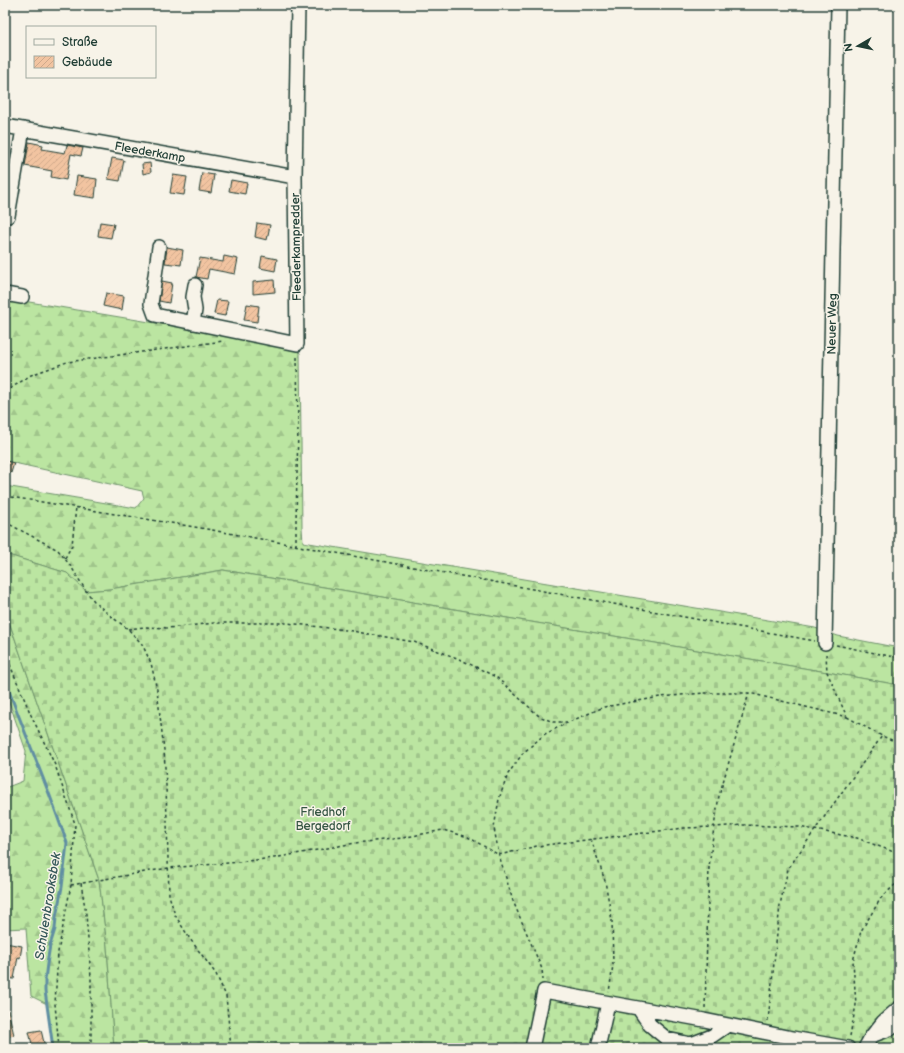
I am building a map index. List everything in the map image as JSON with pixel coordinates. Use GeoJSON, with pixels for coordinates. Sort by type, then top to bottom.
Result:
{"type":"FeatureCollection","features":[{"type":"Feature","properties":{"kind":"street","name":"Fleederkampredder"},"geometry":{"type":"LineString","coordinates":[[297,344],[295,177],[298,5]]}},
{"type":"Feature","properties":{"kind":"street","name":"Neuer Weg"},"geometry":{"type":"LineString","coordinates":[[825,643],[838,5]]}},
{"type":"Feature","properties":{"kind":"street","name":"Fleederkamp"},"geometry":{"type":"LineString","coordinates":[[5,126],[295,177]]}},
{"type":"Feature","properties":{"kind":"street"},"geometry":{"type":"LineString","coordinates":[[8,216],[23,129]]}},
{"type":"Feature","properties":{"kind":"street"},"geometry":{"type":"LineString","coordinates":[[160,247],[152,304],[155,315],[297,344]]}},
{"type":"Feature","properties":{"kind":"street"},"geometry":{"type":"LineString","coordinates":[[193,323],[195,310],[193,297],[194,284]]}},
{"type":"Feature","properties":{"kind":"street"},"geometry":{"type":"LineString","coordinates":[[5,294],[22,297]]}},
{"type":"Feature","properties":{"kind":"street"},"geometry":{"type":"LineString","coordinates":[[532,1048],[544,992],[704,1020],[848,1048]]}},
{"type":"Feature","properties":{"kind":"street"},"geometry":{"type":"LineString","coordinates":[[598,1048],[608,1003]]}},
{"type":"Feature","properties":{"kind":"street"},"geometry":{"type":"LineString","coordinates":[[868,1042],[883,1022],[899,1008]]}},
{"type":"Feature","properties":{"kind":"street"},"geometry":{"type":"LineString","coordinates":[[639,1009],[650,1025],[667,1039],[691,1044],[712,1036],[728,1025]]}},
{"type":"Feature","properties":{"kind":"street"},"geometry":{"type":"LineString","coordinates":[[868,1042],[899,1023]]}},
{"type":"Feature","properties":{"kind":"path"},"geometry":{"type":"LineString","coordinates":[[5,392],[31,375],[67,362],[230,340]]}},
{"type":"Feature","properties":{"kind":"path"},"geometry":{"type":"LineString","coordinates":[[296,546],[298,428],[297,344]]}},
{"type":"Feature","properties":{"kind":"path"},"geometry":{"type":"LineString","coordinates":[[5,496],[201,528],[899,658]]}},
{"type":"Feature","properties":{"kind":"path"},"geometry":{"type":"LineString","coordinates":[[65,558],[72,544],[76,507]]}},
{"type":"Feature","properties":{"kind":"path"},"geometry":{"type":"LineString","coordinates":[[5,522],[58,550],[94,601],[128,629],[142,644],[151,663],[157,690],[164,750],[169,895],[175,915],[190,939],[216,974],[226,996],[230,1048]]}},
{"type":"Feature","properties":{"kind":"path"},"geometry":{"type":"LineString","coordinates":[[128,629],[145,627],[167,628],[215,623],[288,623],[346,630],[414,642],[457,658],[496,677],[539,716],[553,722],[569,722]]}},
{"type":"Feature","properties":{"kind":"path"},"geometry":{"type":"LineString","coordinates":[[825,643],[828,672],[847,717]]}},
{"type":"Feature","properties":{"kind":"path"},"geometry":{"type":"LineString","coordinates":[[5,653],[31,715],[55,765],[74,824],[71,885],[58,952],[55,1004],[58,1048]]}},
{"type":"Feature","properties":{"kind":"path"},"geometry":{"type":"LineString","coordinates":[[544,992],[542,969],[513,901],[499,855],[494,828],[499,799],[508,774],[523,753],[545,734],[604,707],[660,697],[704,693],[749,693],[847,717],[882,736],[899,743]]}},
{"type":"Feature","properties":{"kind":"path"},"geometry":{"type":"LineString","coordinates":[[704,1020],[709,867],[714,827],[719,796],[749,693]]}},
{"type":"Feature","properties":{"kind":"path"},"geometry":{"type":"LineString","coordinates":[[766,1033],[780,905],[788,869],[882,736]]}},
{"type":"Feature","properties":{"kind":"path"},"geometry":{"type":"LineString","coordinates":[[71,885],[168,868],[274,858],[355,843],[402,838],[443,830],[468,837],[499,855],[537,846],[592,839],[684,828],[744,825],[799,827],[858,838],[899,854]]}},
{"type":"Feature","properties":{"kind":"path"},"geometry":{"type":"LineString","coordinates":[[592,839],[605,881],[612,920],[613,965],[608,1003]]}},
{"type":"Feature","properties":{"kind":"path"},"geometry":{"type":"LineString","coordinates":[[848,1048],[856,1005],[853,961],[861,931],[881,898],[899,881]]}},
{"type":"Feature","properties":{"kind":"path"},"geometry":{"type":"LineString","coordinates":[[81,883],[86,914],[91,977],[91,1048]]}},
{"type":"Feature","properties":{"kind":"green space"},"geometry":{"type":"Polygon","coordinates":[[[5,298],[294,346],[300,353],[303,542],[815,628],[838,636],[899,648],[899,685],[223,570],[110,589],[86,591],[67,573],[5,554],[5,486],[136,508],[144,498],[142,491],[5,461],[5,298]]]}},
{"type":"Feature","properties":{"kind":"green space","name":"Friedhof Bergedorf"},"geometry":{"type":"Polygon","coordinates":[[[5,554],[67,573],[86,591],[110,589],[223,570],[899,685],[899,1048],[114,1048],[107,946],[99,880],[5,610],[5,554]]]}},
{"type":"Feature","properties":{"kind":"green space"},"geometry":{"type":"Polygon","coordinates":[[[5,610],[99,880],[107,946],[114,1048],[53,1048],[47,1004],[31,996],[26,928],[5,929],[5,788],[23,781],[26,751],[5,690],[5,610]]]}},
{"type":"Feature","properties":{"kind":"building"},"geometry":{"type":"Polygon","coordinates":[[[29,142],[43,145],[42,149],[65,153],[67,145],[83,148],[81,156],[71,154],[66,180],[51,177],[52,171],[25,166],[29,142]]]}},
{"type":"Feature","properties":{"kind":"building"},"geometry":{"type":"Polygon","coordinates":[[[112,158],[124,160],[120,181],[108,179],[112,158]]]}},
{"type":"Feature","properties":{"kind":"building"},"geometry":{"type":"Polygon","coordinates":[[[150,163],[151,172],[143,174],[142,164],[150,163]]]}},
{"type":"Feature","properties":{"kind":"building"},"geometry":{"type":"Polygon","coordinates":[[[202,173],[214,175],[211,193],[199,191],[202,173]]]}},
{"type":"Feature","properties":{"kind":"building"},"geometry":{"type":"Polygon","coordinates":[[[173,175],[187,177],[184,195],[170,193],[173,175]]]}},
{"type":"Feature","properties":{"kind":"building"},"geometry":{"type":"Polygon","coordinates":[[[77,176],[97,179],[95,198],[74,195],[77,176]]]}},
{"type":"Feature","properties":{"kind":"building"},"geometry":{"type":"Polygon","coordinates":[[[231,180],[247,183],[245,194],[229,191],[231,180]]]}},
{"type":"Feature","properties":{"kind":"building"},"geometry":{"type":"Polygon","coordinates":[[[100,222],[114,224],[111,238],[98,236],[100,222]]]}},
{"type":"Feature","properties":{"kind":"building"},"geometry":{"type":"Polygon","coordinates":[[[257,223],[270,225],[267,240],[255,237],[257,223]]]}},
{"type":"Feature","properties":{"kind":"building"},"geometry":{"type":"Polygon","coordinates":[[[167,247],[183,250],[181,265],[165,263],[167,247]]]}},
{"type":"Feature","properties":{"kind":"building"},"geometry":{"type":"Polygon","coordinates":[[[224,256],[238,259],[235,274],[209,269],[207,279],[196,277],[200,258],[223,262],[224,256]]]}},
{"type":"Feature","properties":{"kind":"building"},"geometry":{"type":"Polygon","coordinates":[[[262,256],[277,259],[275,271],[260,268],[262,256]]]}},
{"type":"Feature","properties":{"kind":"building"},"geometry":{"type":"Polygon","coordinates":[[[274,280],[275,292],[253,294],[253,282],[274,280]]]}},
{"type":"Feature","properties":{"kind":"building"},"geometry":{"type":"Polygon","coordinates":[[[162,281],[172,283],[169,303],[159,301],[162,281]]]}},
{"type":"Feature","properties":{"kind":"building"},"geometry":{"type":"Polygon","coordinates":[[[106,293],[124,296],[122,310],[103,306],[106,293]]]}},
{"type":"Feature","properties":{"kind":"building"},"geometry":{"type":"Polygon","coordinates":[[[217,300],[228,301],[225,316],[214,314],[217,300]]]}},
{"type":"Feature","properties":{"kind":"building"},"geometry":{"type":"Polygon","coordinates":[[[247,304],[259,306],[257,322],[244,320],[247,304]]]}},
{"type":"Feature","properties":{"kind":"building"},"geometry":{"type":"Polygon","coordinates":[[[6,461],[14,463],[11,473],[5,472],[6,461]]]}},
{"type":"Feature","properties":{"kind":"building"},"geometry":{"type":"Polygon","coordinates":[[[5,943],[22,946],[20,958],[18,957],[14,979],[5,978],[5,943]]]}},
{"type":"Feature","properties":{"kind":"building"},"geometry":{"type":"Polygon","coordinates":[[[8,1010],[14,1035],[5,1037],[5,1011],[8,1010]]]}},
{"type":"Feature","properties":{"kind":"building"},"geometry":{"type":"Polygon","coordinates":[[[41,1030],[45,1047],[33,1048],[29,1032],[41,1030]]]}},
{"type":"Feature","properties":{"kind":"waterway","name":"Schulenbrooksbek"},"geometry":{"type":"LineString","coordinates":[[5,681],[67,843],[62,887],[55,929],[50,945],[45,980],[45,991],[53,1048]]}}]}
